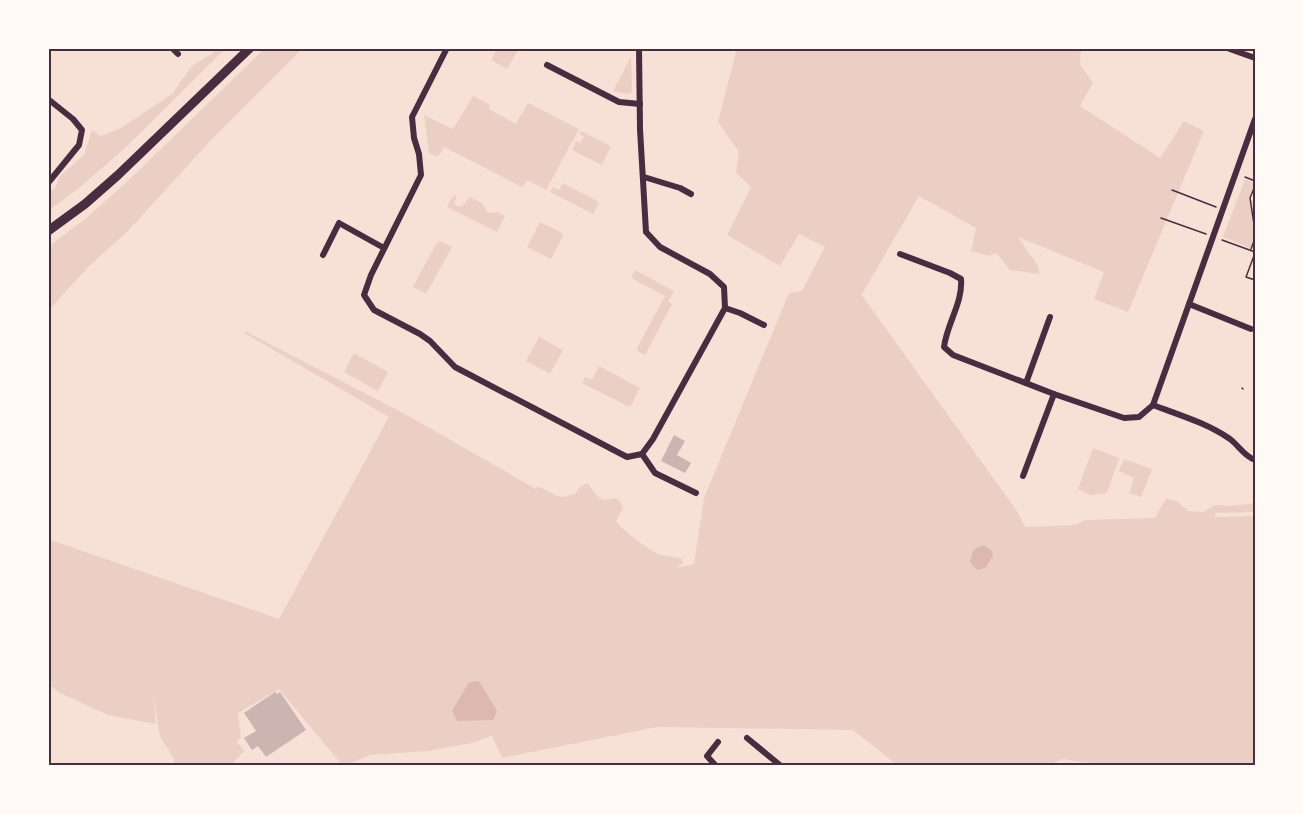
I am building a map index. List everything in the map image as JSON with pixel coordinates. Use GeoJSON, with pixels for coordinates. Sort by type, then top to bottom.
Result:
{"type":"FeatureCollection","features":[{"type":"Feature","properties":{"kind":"main road"},"geometry":{"type":"LineString","coordinates":[[48,231],[85,204],[118,175],[250,48]]}},
{"type":"Feature","properties":{"kind":"street"},"geometry":{"type":"LineString","coordinates":[[172,48],[178,54]]}},
{"type":"Feature","properties":{"kind":"street"},"geometry":{"type":"LineString","coordinates":[[447,48],[412,117],[421,175],[371,274],[364,296],[374,310],[430,341],[442,355],[461,370],[627,457],[642,454],[653,439],[724,308],[724,288],[710,274],[660,247],[646,232],[639,48]]}},
{"type":"Feature","properties":{"kind":"street"},"geometry":{"type":"LineString","coordinates":[[1227,48],[1255,58]]}},
{"type":"Feature","properties":{"kind":"street"},"geometry":{"type":"LineString","coordinates":[[547,65],[619,102],[640,104]]}},
{"type":"Feature","properties":{"kind":"street"},"geometry":{"type":"LineString","coordinates":[[48,99],[73,119],[82,130],[78,145],[48,183]]}},
{"type":"Feature","properties":{"kind":"street"},"geometry":{"type":"LineString","coordinates":[[900,254],[961,279],[962,291],[946,334],[944,347],[953,355],[1124,418],[1139,417],[1153,405],[1255,119]]}},
{"type":"Feature","properties":{"kind":"street"},"geometry":{"type":"LineString","coordinates":[[644,177],[680,188],[691,194]]}},
{"type":"Feature","properties":{"kind":"street"},"geometry":{"type":"LineString","coordinates":[[322,255],[339,223],[384,248]]}},
{"type":"Feature","properties":{"kind":"street"},"geometry":{"type":"LineString","coordinates":[[1189,304],[1251,328]]}},
{"type":"Feature","properties":{"kind":"street"},"geometry":{"type":"LineString","coordinates":[[724,308],[764,325]]}},
{"type":"Feature","properties":{"kind":"street"},"geometry":{"type":"LineString","coordinates":[[1026,383],[1050,317]]}},
{"type":"Feature","properties":{"kind":"street"},"geometry":{"type":"LineString","coordinates":[[1023,476],[1054,394]]}},
{"type":"Feature","properties":{"kind":"street"},"geometry":{"type":"LineString","coordinates":[[1153,405],[1209,427],[1232,441],[1250,459],[1255,460]]}},
{"type":"Feature","properties":{"kind":"street"},"geometry":{"type":"LineString","coordinates":[[642,454],[655,473],[696,493]]}},
{"type":"Feature","properties":{"kind":"street"},"geometry":{"type":"LineString","coordinates":[[747,738],[781,766]]}},
{"type":"Feature","properties":{"kind":"street"},"geometry":{"type":"LineString","coordinates":[[716,766],[707,756],[718,742]]}},
{"type":"Feature","properties":{"kind":"path"},"geometry":{"type":"LineString","coordinates":[[1245,177],[1255,181]]}},
{"type":"Feature","properties":{"kind":"path"},"geometry":{"type":"LineString","coordinates":[[1255,186],[1251,198],[1255,231]]}},
{"type":"Feature","properties":{"kind":"path"},"geometry":{"type":"LineString","coordinates":[[1172,190],[1223,210]]}},
{"type":"Feature","properties":{"kind":"path"},"geometry":{"type":"LineString","coordinates":[[1161,218],[1255,252],[1246,277],[1255,280]]}},
{"type":"Feature","properties":{"kind":"path"},"geometry":{"type":"LineString","coordinates":[[1251,250],[1255,238]]}},
{"type":"Feature","properties":{"kind":"shaded area"},"geometry":{"type":"Polygon","coordinates":[[[216,48],[226,48],[124,149],[48,211],[48,193],[55,188],[60,176],[84,155],[92,130],[101,136],[121,128],[172,94],[192,66],[213,53],[216,48]]]}},
{"type":"Feature","properties":{"kind":"shaded area"},"geometry":{"type":"Polygon","coordinates":[[[265,48],[303,48],[211,140],[127,232],[90,265],[48,311],[48,247],[85,219],[130,179],[265,48]]]}},
{"type":"Feature","properties":{"kind":"shaded area"},"geometry":{"type":"Polygon","coordinates":[[[498,48],[519,48],[507,69],[491,60],[498,48]]]}},
{"type":"Feature","properties":{"kind":"shaded area"},"geometry":{"type":"Polygon","coordinates":[[[737,48],[1081,48],[1080,64],[1093,83],[1080,106],[1160,158],[1184,121],[1204,131],[1128,312],[1094,299],[1104,272],[1018,237],[1038,266],[1039,274],[1010,270],[996,253],[989,256],[971,251],[976,228],[919,196],[861,294],[1017,511],[1025,527],[1075,525],[1085,520],[1155,518],[1166,498],[1178,502],[1188,511],[1203,512],[1215,505],[1255,503],[1255,512],[1215,513],[1215,517],[1255,516],[1255,766],[1111,766],[1063,759],[1045,766],[895,766],[892,761],[853,730],[657,727],[502,758],[492,736],[472,743],[428,751],[370,755],[343,766],[279,689],[238,713],[241,737],[236,742],[244,751],[230,766],[174,766],[174,759],[160,736],[152,690],[156,724],[108,715],[60,693],[48,684],[48,539],[279,619],[389,417],[244,333],[245,331],[405,414],[536,489],[538,486],[557,496],[564,497],[576,493],[587,483],[601,499],[619,500],[623,507],[616,522],[636,540],[658,554],[682,559],[683,563],[677,568],[694,564],[704,498],[789,293],[802,291],[825,247],[799,234],[780,266],[727,235],[751,187],[736,173],[739,152],[718,122],[737,48]]]}},
{"type":"Feature","properties":{"kind":"shaded area"},"geometry":{"type":"Polygon","coordinates":[[[631,57],[632,92],[628,94],[613,91],[631,57]]]}},
{"type":"Feature","properties":{"kind":"shaded area"},"geometry":{"type":"Polygon","coordinates":[[[473,96],[490,105],[489,109],[516,124],[528,103],[579,129],[546,190],[527,180],[522,187],[444,147],[438,157],[429,153],[424,115],[453,129],[473,96]]]}},
{"type":"Feature","properties":{"kind":"shaded area"},"geometry":{"type":"Polygon","coordinates":[[[581,131],[611,146],[602,165],[572,150],[576,141],[580,143],[584,137],[579,134],[581,131]]]}},
{"type":"Feature","properties":{"kind":"shaded area"},"geometry":{"type":"Polygon","coordinates":[[[1245,179],[1255,184],[1250,199],[1253,201],[1255,235],[1250,248],[1223,237],[1245,179]]]}},
{"type":"Feature","properties":{"kind":"shaded area"},"geometry":{"type":"Polygon","coordinates":[[[563,183],[599,202],[593,214],[550,192],[553,187],[559,190],[563,183]]]}},
{"type":"Feature","properties":{"kind":"shaded area"},"geometry":{"type":"Polygon","coordinates":[[[454,195],[457,197],[454,202],[456,206],[462,206],[469,197],[482,203],[488,213],[498,212],[505,216],[497,232],[447,207],[454,195]]]}},
{"type":"Feature","properties":{"kind":"shaded area"},"geometry":{"type":"Polygon","coordinates":[[[540,222],[564,234],[551,259],[527,247],[540,222]]]}},
{"type":"Feature","properties":{"kind":"shaded area"},"geometry":{"type":"Polygon","coordinates":[[[440,241],[452,247],[426,294],[413,287],[436,244],[440,241]]]}},
{"type":"Feature","properties":{"kind":"shaded area"},"geometry":{"type":"Polygon","coordinates":[[[635,270],[674,291],[668,302],[672,304],[645,355],[636,350],[665,296],[631,278],[635,270]]]}},
{"type":"Feature","properties":{"kind":"shaded area"},"geometry":{"type":"Polygon","coordinates":[[[539,337],[563,350],[550,374],[526,361],[539,337]]]}},
{"type":"Feature","properties":{"kind":"shaded area"},"geometry":{"type":"Polygon","coordinates":[[[354,353],[388,372],[378,391],[344,372],[354,353]]]}},
{"type":"Feature","properties":{"kind":"shaded area"},"geometry":{"type":"Polygon","coordinates":[[[599,366],[640,388],[630,407],[582,383],[585,377],[592,380],[599,366]]]}},
{"type":"Feature","properties":{"kind":"shaded area"},"geometry":{"type":"Polygon","coordinates":[[[1093,448],[1119,458],[1107,493],[1090,495],[1078,489],[1093,448]]]}},
{"type":"Feature","properties":{"kind":"shaded area"},"geometry":{"type":"Polygon","coordinates":[[[1124,459],[1152,469],[1141,497],[1129,493],[1134,478],[1119,471],[1124,459]]]}},
{"type":"Feature","properties":{"kind":"shaded area"},"geometry":{"type":"Polygon","coordinates":[[[984,545],[992,551],[993,556],[985,568],[977,570],[970,562],[973,551],[984,545]]]}},
{"type":"Feature","properties":{"kind":"shaded area"},"geometry":{"type":"Polygon","coordinates":[[[479,681],[497,711],[493,720],[457,721],[452,711],[469,682],[479,681]]]}},
{"type":"Feature","properties":{"kind":"building"},"geometry":{"type":"Polygon","coordinates":[[[674,435],[685,441],[677,455],[691,463],[685,473],[661,461],[674,435]]]}},
{"type":"Feature","properties":{"kind":"building"},"geometry":{"type":"Polygon","coordinates":[[[275,692],[277,694],[280,692],[306,730],[266,757],[258,746],[252,750],[244,738],[256,731],[244,713],[275,692]]]}}]}
